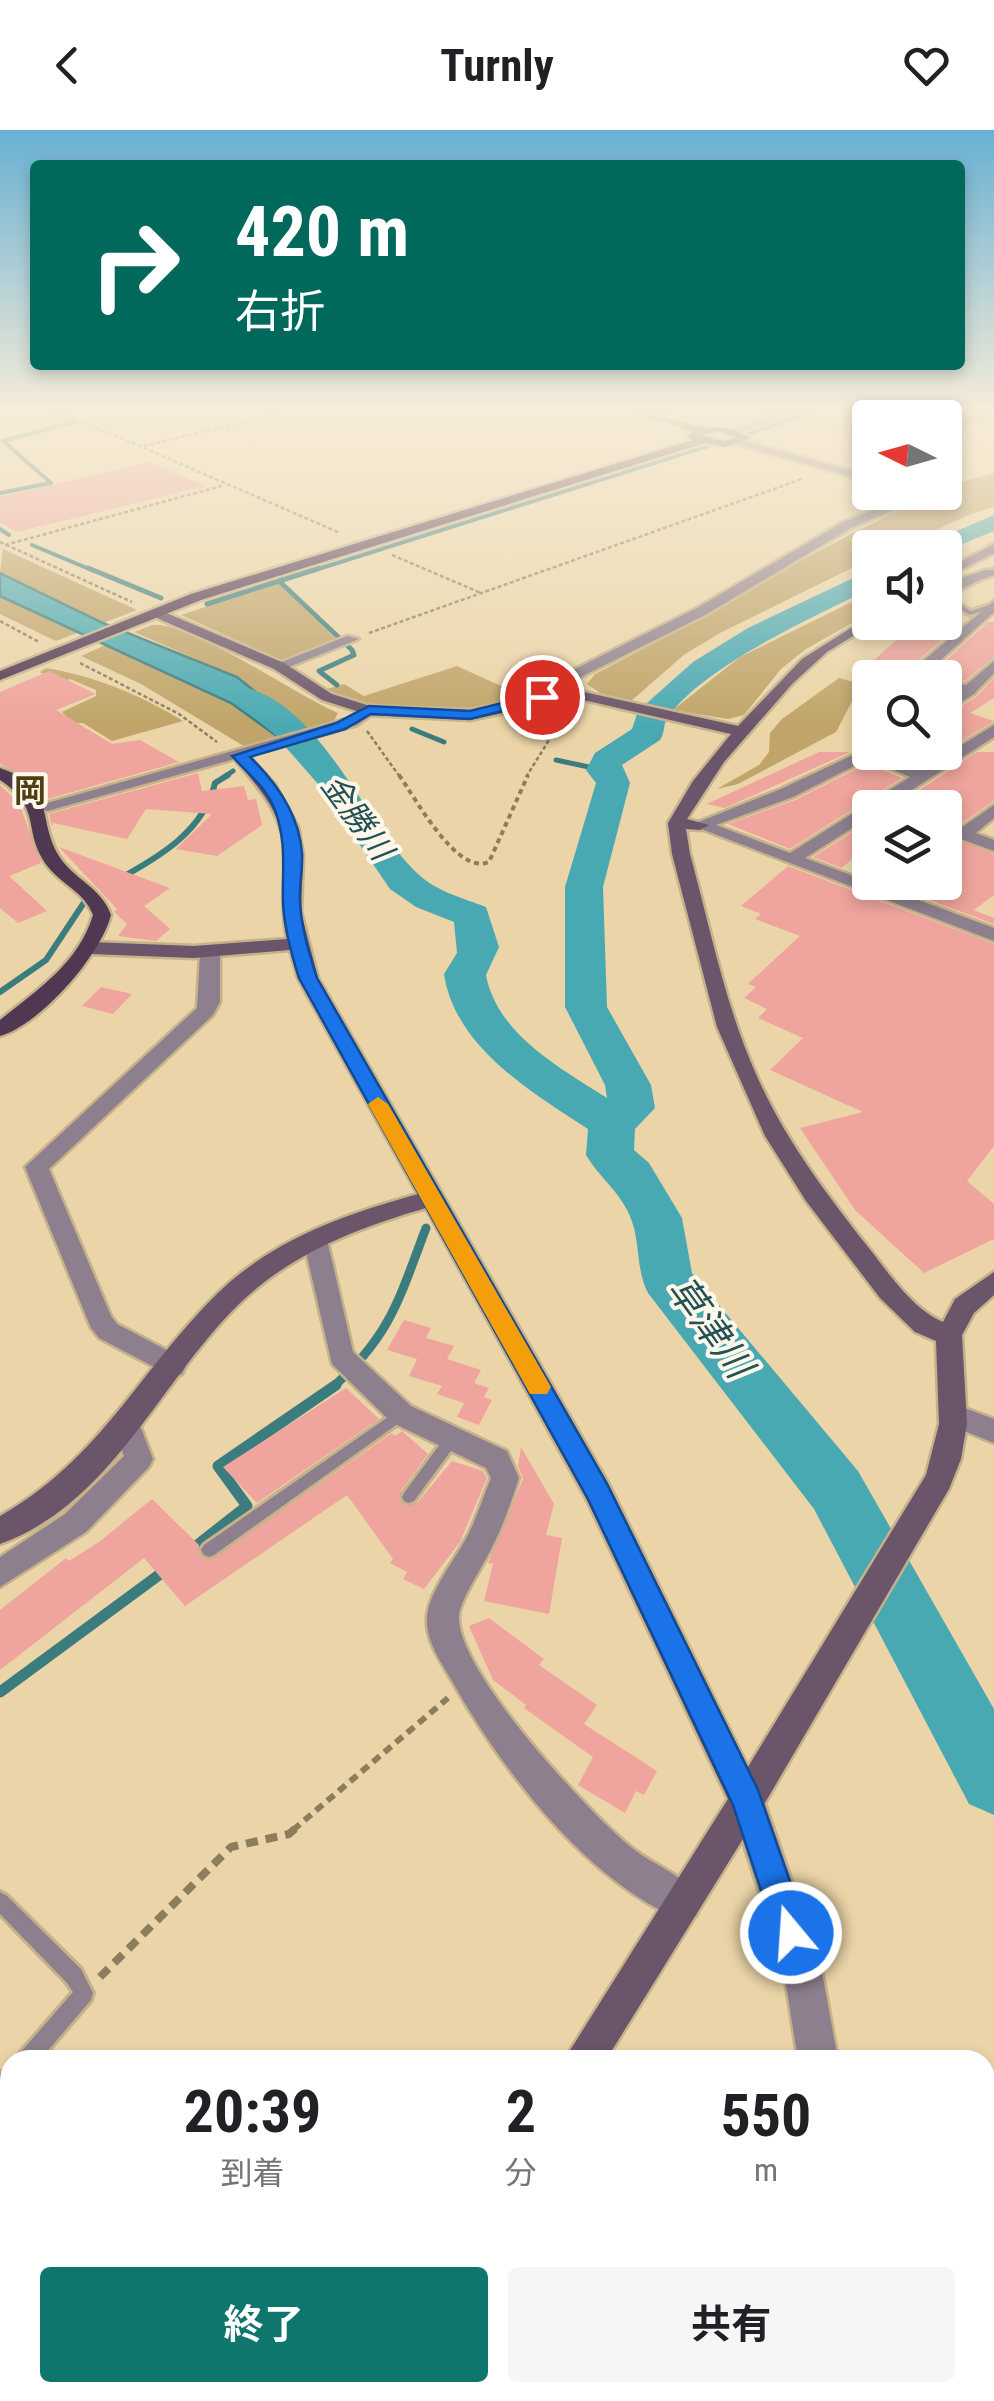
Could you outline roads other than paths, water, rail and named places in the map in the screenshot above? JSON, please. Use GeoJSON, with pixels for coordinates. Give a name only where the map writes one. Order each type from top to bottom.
{"type":"FeatureCollection","features":[{"type":"Feature","properties":{"kind":"main road"},"geometry":{"type":"LineString","coordinates":[[0,676],[140,619],[454,515]]}},
{"type":"Feature","properties":{"kind":"main road"},"geometry":{"type":"LineString","coordinates":[[0,773],[24,787],[40,807],[48,852],[100,907],[100,931],[73,970],[0,1030]]}},
{"type":"Feature","properties":{"kind":"street"},"geometry":{"type":"LineString","coordinates":[[569,694],[576,674],[702,611],[848,525],[873,515]]}},
{"type":"Feature","properties":{"kind":"street"},"geometry":{"type":"LineString","coordinates":[[962,565],[994,548]]}},
{"type":"Feature","properties":{"kind":"street"},"geometry":{"type":"LineString","coordinates":[[962,586],[992,572]]}},
{"type":"Feature","properties":{"kind":"street"},"geometry":{"type":"LineString","coordinates":[[932,660],[976,618],[993,611]]}},
{"type":"Feature","properties":{"kind":"street"},"geometry":{"type":"LineString","coordinates":[[157,613],[279,666],[328,697],[369,710],[470,715],[569,694],[744,732]]}},
{"type":"Feature","properties":{"kind":"street"},"geometry":{"type":"LineString","coordinates":[[852,634],[808,662],[695,789],[680,854],[727,1027],[776,1136],[814,1195],[889,1291],[924,1325],[949,1336]]}},
{"type":"Feature","properties":{"kind":"street"},"geometry":{"type":"LineString","coordinates":[[279,666],[352,639]]}},
{"type":"Feature","properties":{"kind":"street"},"geometry":{"type":"LineString","coordinates":[[962,696],[994,665]]}},
{"type":"Feature","properties":{"kind":"street"},"geometry":{"type":"LineString","coordinates":[[962,689],[969,691]]}},
{"type":"Feature","properties":{"kind":"street"},"geometry":{"type":"LineString","coordinates":[[40,807],[241,755],[346,724],[369,710]]}},
{"type":"Feature","properties":{"kind":"street"},"geometry":{"type":"LineString","coordinates":[[795,857],[994,730]]}},
{"type":"Feature","properties":{"kind":"street"},"geometry":{"type":"LineString","coordinates":[[241,755],[264,780],[282,809],[294,851],[291,902],[308,978],[598,1492],[747,1801],[802,1966],[816,2050]]}},
{"type":"Feature","properties":{"kind":"street"},"geometry":{"type":"LineString","coordinates":[[689,824],[787,793],[852,761]]}},
{"type":"Feature","properties":{"kind":"street"},"geometry":{"type":"LineString","coordinates":[[908,770],[920,775]]}},
{"type":"Feature","properties":{"kind":"street"},"geometry":{"type":"LineString","coordinates":[[994,810],[964,834],[994,846]]}},
{"type":"Feature","properties":{"kind":"street"},"geometry":{"type":"LineString","coordinates":[[689,824],[795,857],[994,934]]}},
{"type":"Feature","properties":{"kind":"street"},"geometry":{"type":"LineString","coordinates":[[90,948],[210,954],[297,942]]}},
{"type":"Feature","properties":{"kind":"street"},"geometry":{"type":"LineString","coordinates":[[173,1366],[108,1332],[100,1321],[37,1167],[206,1011],[210,1002],[210,954]]}},
{"type":"Feature","properties":{"kind":"street"},"geometry":{"type":"LineString","coordinates":[[0,1531],[68,1488],[234,1294],[258,1273],[314,1240],[370,1216],[432,1198]]}},
{"type":"Feature","properties":{"kind":"street"},"geometry":{"type":"LineString","coordinates":[[314,1240],[341,1357],[401,1414],[497,1460],[505,1478],[482,1536],[444,1611],[445,1638],[468,1680],[489,1716],[536,1778],[619,1861],[683,1903]]}},
{"type":"Feature","properties":{"kind":"street"},"geometry":{"type":"LineString","coordinates":[[590,2050],[747,1801],[938,1480],[953,1447],[957,1416],[948,1366],[949,1336],[964,1306],[994,1281]]}},
{"type":"Feature","properties":{"kind":"street"},"geometry":{"type":"LineString","coordinates":[[957,1416],[994,1431]]}},
{"type":"Feature","properties":{"kind":"street"},"geometry":{"type":"LineString","coordinates":[[0,1573],[72,1531],[118,1484],[138,1459],[126,1424]]}},
{"type":"Feature","properties":{"kind":"lane"},"geometry":{"type":"LineString","coordinates":[[962,606],[970,612],[993,611]]}},
{"type":"Feature","properties":{"kind":"lane"},"geometry":{"type":"LineString","coordinates":[[209,1550],[401,1414]]}},
{"type":"Feature","properties":{"kind":"lane"},"geometry":{"type":"LineString","coordinates":[[409,1497],[452,1440]]}},
{"type":"Feature","properties":{"kind":"lane"},"geometry":{"type":"LineString","coordinates":[[0,1901],[74,1976],[84,1994],[36,2050]]}},
{"type":"Feature","properties":{"kind":"water"},"geometry":{"type":"Polygon","coordinates":[[[0,573],[103,623],[237,677],[304,731],[281,739],[231,703],[0,596],[0,573]]]}},
{"type":"Feature","properties":{"kind":"waterway"},"geometry":{"type":"LineString","coordinates":[[312,571],[489,515]]}},
{"type":"Feature","properties":{"kind":"waterway","name":"草津川"},"geometry":{"type":"LineString","coordinates":[[962,535],[994,522]]}},
{"type":"Feature","properties":{"kind":"waterway"},"geometry":{"type":"LineString","coordinates":[[0,529],[9,535]]}},
{"type":"Feature","properties":{"kind":"waterway"},"geometry":{"type":"LineString","coordinates":[[32,545],[94,571]]}},
{"type":"Feature","properties":{"kind":"waterway"},"geometry":{"type":"LineString","coordinates":[[88,568],[161,598]]}},
{"type":"Feature","properties":{"kind":"waterway"},"geometry":{"type":"LineString","coordinates":[[279,581],[320,568]]}},
{"type":"Feature","properties":{"kind":"waterway"},"geometry":{"type":"LineString","coordinates":[[207,604],[279,581]]}},
{"type":"Feature","properties":{"kind":"waterway"},"geometry":{"type":"LineString","coordinates":[[279,581],[352,650],[354,655],[319,671],[337,685]]}},
{"type":"Feature","properties":{"kind":"waterway","name":"草津川"},"geometry":{"type":"LineString","coordinates":[[612,1123],[632,1108],[628,1085],[586,1007],[584,887],[613,783],[603,770],[607,760],[648,733],[649,718],[704,668],[758,634],[852,587]]}},
{"type":"Feature","properties":{"kind":"waterway","name":"金勝川"},"geometry":{"type":"LineString","coordinates":[[246,697],[285,727],[331,778],[403,881],[430,899],[472,915],[479,947],[476,960],[465,974],[469,996],[499,1039],[546,1079],[612,1123]]}},
{"type":"Feature","properties":{"kind":"waterway"},"geometry":{"type":"LineString","coordinates":[[412,729],[444,742]]}},
{"type":"Feature","properties":{"kind":"waterway"},"geometry":{"type":"LineString","coordinates":[[556,760],[603,770]]}},
{"type":"Feature","properties":{"kind":"waterway"},"geometry":{"type":"LineString","coordinates":[[224,777],[233,771]]}},
{"type":"Feature","properties":{"kind":"waterway"},"geometry":{"type":"LineString","coordinates":[[119,879],[178,841],[201,815],[215,783],[228,775]]}},
{"type":"Feature","properties":{"kind":"waterway"},"geometry":{"type":"LineString","coordinates":[[0,992],[46,960],[85,901]]}},
{"type":"Feature","properties":{"kind":"waterway","name":"草津川"},"geometry":{"type":"LineString","coordinates":[[612,1123],[610,1155],[632,1175],[657,1218],[667,1279],[836,1490],[994,1779]]}},
{"type":"Feature","properties":{"kind":"waterway"},"geometry":{"type":"LineString","coordinates":[[333,1387],[381,1333],[426,1228]]}},
{"type":"Feature","properties":{"kind":"waterway"},"geometry":{"type":"LineString","coordinates":[[191,1550],[247,1506],[218,1466],[336,1385]]}},
{"type":"Feature","properties":{"kind":"waterway"},"geometry":{"type":"LineString","coordinates":[[0,1692],[167,1569]]}},
{"type":"Feature","properties":{"kind":"district","name":"岡"},"geometry":{"type":"Point","coordinates":[30,791]}}]}
